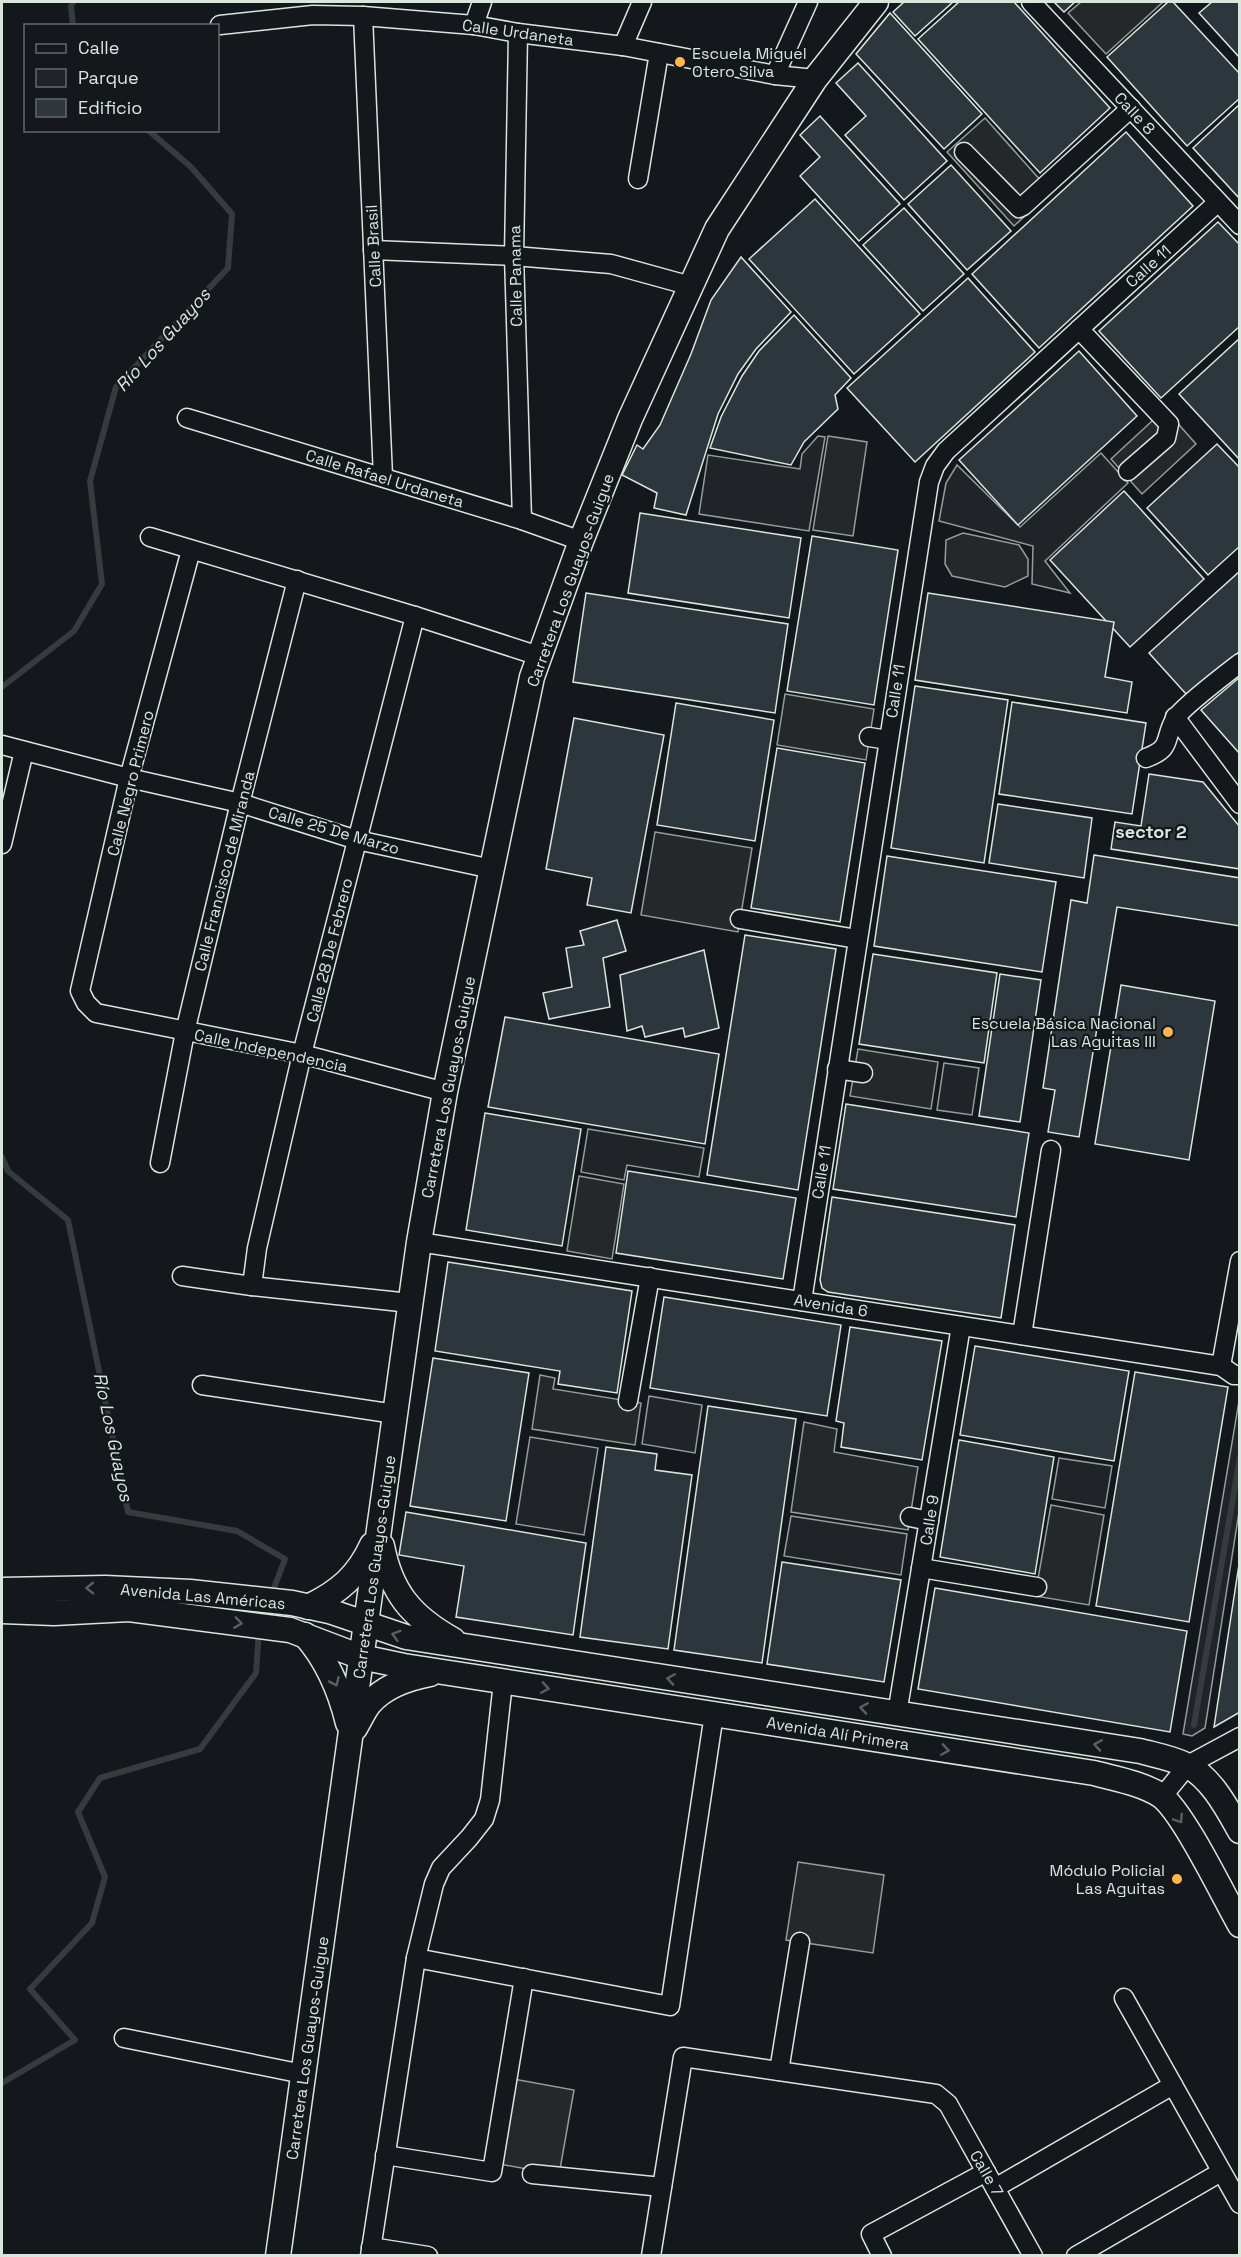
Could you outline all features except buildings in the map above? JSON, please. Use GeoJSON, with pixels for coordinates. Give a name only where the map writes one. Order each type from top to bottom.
{"type":"FeatureCollection","features":[{"type":"Feature","properties":{"kind":"main road","name":"Carretera Los Guayos-Guigue"},"geometry":{"type":"LineString","coordinates":[[278,2256],[419,1242],[445,1092],[532,677],[581,541],[630,419],[718,228],[814,79],[876,2]]}},
{"type":"Feature","properties":{"kind":"main road"},"geometry":{"type":"LineString","coordinates":[[300,1605],[348,1582],[361,1566],[379,1528]]}},
{"type":"Feature","properties":{"kind":"main road"},"geometry":{"type":"LineString","coordinates":[[379,1528],[390,1577],[401,1599],[417,1617],[437,1631],[469,1647]]}},
{"type":"Feature","properties":{"kind":"main road","name":"Avenida Las Américas"},"geometry":{"type":"LineString","coordinates":[[2,1590],[105,1588],[190,1592],[300,1605],[366,1623]]}},
{"type":"Feature","properties":{"kind":"main road","name":"Avenida Las Américas"},"geometry":{"type":"LineString","coordinates":[[2,1611],[54,1612],[129,1609],[187,1616],[297,1632],[361,1657]]}},
{"type":"Feature","properties":{"kind":"main road","name":"Avenida Alí Primera"},"geometry":{"type":"LineString","coordinates":[[366,1623],[406,1638],[1140,1751],[1188,1765],[1213,1790],[1239,1831]]}},
{"type":"Feature","properties":{"kind":"main road"},"geometry":{"type":"LineString","coordinates":[[297,1632],[315,1646],[337,1684],[350,1735]]}},
{"type":"Feature","properties":{"kind":"main road","name":"Avenida Alí Primera"},"geometry":{"type":"LineString","coordinates":[[361,1657],[503,1682],[1094,1773],[1147,1788],[1162,1797]]}},
{"type":"Feature","properties":{"kind":"main road"},"geometry":{"type":"LineString","coordinates":[[350,1735],[370,1703],[389,1688],[411,1678],[447,1673]]}},
{"type":"Feature","properties":{"kind":"main road"},"geometry":{"type":"LineString","coordinates":[[1162,1797],[1190,1837],[1239,1925]]}},
{"type":"Feature","properties":{"kind":"street"},"geometry":{"type":"LineString","coordinates":[[474,26],[482,2]]}},
{"type":"Feature","properties":{"kind":"street"},"geometry":{"type":"LineString","coordinates":[[623,46],[642,2]]}},
{"type":"Feature","properties":{"kind":"street"},"geometry":{"type":"LineString","coordinates":[[775,75],[808,2]]}},
{"type":"Feature","properties":{"kind":"street","name":"Calle 8"},"geometry":{"type":"LineString","coordinates":[[1031,2],[1239,225]]}},
{"type":"Feature","properties":{"kind":"street","name":"Calle Urdaneta"},"geometry":{"type":"LineString","coordinates":[[220,25],[313,8],[363,16],[474,26],[623,46],[775,75],[814,79]]}},
{"type":"Feature","properties":{"kind":"street","name":"Calle Brasil"},"geometry":{"type":"LineString","coordinates":[[363,16],[383,477]]}},
{"type":"Feature","properties":{"kind":"street","name":"Calle Panama"},"geometry":{"type":"LineString","coordinates":[[518,33],[514,256],[522,520]]}},
{"type":"Feature","properties":{"kind":"street"},"geometry":{"type":"LineString","coordinates":[[638,179],[659,52]]}},
{"type":"Feature","properties":{"kind":"street"},"geometry":{"type":"LineString","coordinates":[[964,152],[1018,208],[1032,199],[1131,108]]}},
{"type":"Feature","properties":{"kind":"street","name":"Calle 11"},"geometry":{"type":"LineString","coordinates":[[801,1301],[919,538],[929,482],[935,466],[946,451],[1218,202]]}},
{"type":"Feature","properties":{"kind":"street"},"geometry":{"type":"LineString","coordinates":[[373,250],[514,256],[611,264],[691,286]]}},
{"type":"Feature","properties":{"kind":"street"},"geometry":{"type":"LineString","coordinates":[[1079,329],[1169,424],[1166,438],[1128,471]]}},
{"type":"Feature","properties":{"kind":"street","name":"Calle Rafael Urdaneta"},"geometry":{"type":"LineString","coordinates":[[187,418],[522,520],[581,541]]}},
{"type":"Feature","properties":{"kind":"street"},"geometry":{"type":"LineString","coordinates":[[150,537],[415,616],[538,656]]}},
{"type":"Feature","properties":{"kind":"street","name":"Calle Negro Primero"},"geometry":{"type":"LineString","coordinates":[[96,1013],[86,1004],[81,991],[129,778],[191,550]]}},
{"type":"Feature","properties":{"kind":"street","name":"Calle Francisco de Miranda"},"geometry":{"type":"LineString","coordinates":[[160,1163],[185,1032],[297,580]]}},
{"type":"Feature","properties":{"kind":"street","name":"Calle 28 De Febrero"},"geometry":{"type":"LineString","coordinates":[[252,1286],[256,1248],[302,1054],[415,616]]}},
{"type":"Feature","properties":{"kind":"street"},"geometry":{"type":"LineString","coordinates":[[1146,758],[1160,753],[1175,717],[1239,663]]}},
{"type":"Feature","properties":{"kind":"street"},"geometry":{"type":"LineString","coordinates":[[1175,717],[1237,794]]}},
{"type":"Feature","properties":{"kind":"street"},"geometry":{"type":"LineString","coordinates":[[869,737],[888,740]]}},
{"type":"Feature","properties":{"kind":"street","name":"Calle 25 De Marzo"},"geometry":{"type":"LineString","coordinates":[[2,745],[129,778],[240,803],[357,840],[492,868]]}},
{"type":"Feature","properties":{"kind":"street"},"geometry":{"type":"LineString","coordinates":[[2,844],[24,751]]}},
{"type":"Feature","properties":{"kind":"street"},"geometry":{"type":"LineString","coordinates":[[740,919],[857,939]]}},
{"type":"Feature","properties":{"kind":"street","name":"Calle Independencia"},"geometry":{"type":"LineString","coordinates":[[96,1013],[302,1054],[445,1092]]}},
{"type":"Feature","properties":{"kind":"street"},"geometry":{"type":"LineString","coordinates":[[837,1068],[863,1073]]}},
{"type":"Feature","properties":{"kind":"street"},"geometry":{"type":"LineString","coordinates":[[1022,1335],[1051,1150]]}},
{"type":"Feature","properties":{"kind":"street","name":"Avenida 6"},"geometry":{"type":"LineString","coordinates":[[419,1242],[589,1262],[650,1277],[1221,1366],[1234,1375],[1239,1375]]}},
{"type":"Feature","properties":{"kind":"street"},"geometry":{"type":"LineString","coordinates":[[1221,1366],[1239,1261]]}},
{"type":"Feature","properties":{"kind":"street"},"geometry":{"type":"LineString","coordinates":[[182,1276],[410,1303]]}},
{"type":"Feature","properties":{"kind":"street"},"geometry":{"type":"LineString","coordinates":[[628,1401],[650,1277]]}},
{"type":"Feature","properties":{"kind":"street","name":"Calle 9"},"geometry":{"type":"LineString","coordinates":[[897,1714],[961,1326]]}},
{"type":"Feature","properties":{"kind":"street"},"geometry":{"type":"LineString","coordinates":[[202,1385],[395,1414]]}},
{"type":"Feature","properties":{"kind":"street"},"geometry":{"type":"LineString","coordinates":[[910,1517],[929,1521]]}},
{"type":"Feature","properties":{"kind":"street"},"geometry":{"type":"LineString","coordinates":[[921,1568],[1037,1587]]}},
{"type":"Feature","properties":{"kind":"street"},"geometry":{"type":"LineString","coordinates":[[428,2256],[370,2251],[416,1958],[434,1884],[441,1868],[484,1819],[490,1800],[503,1682]]}},
{"type":"Feature","properties":{"kind":"street"},"geometry":{"type":"LineString","coordinates":[[416,1958],[670,2006],[714,1714]]}},
{"type":"Feature","properties":{"kind":"street"},"geometry":{"type":"LineString","coordinates":[[1162,1797],[1188,1765],[1239,1737]]}},
{"type":"Feature","properties":{"kind":"street"},"geometry":{"type":"LineString","coordinates":[[651,2256],[683,2057],[779,2070],[800,1942]]}},
{"type":"Feature","properties":{"kind":"street"},"geometry":{"type":"LineString","coordinates":[[385,2156],[492,2172],[524,1978]]}},
{"type":"Feature","properties":{"kind":"street"},"geometry":{"type":"LineString","coordinates":[[1124,1998],[1221,2172],[1237,2194]]}},
{"type":"Feature","properties":{"kind":"street"},"geometry":{"type":"LineString","coordinates":[[124,2038],[303,2074]]}},
{"type":"Feature","properties":{"kind":"street","name":"Calle 7"},"geometry":{"type":"LineString","coordinates":[[779,2070],[936,2094],[948,2104],[1033,2256]]}},
{"type":"Feature","properties":{"kind":"street"},"geometry":{"type":"LineString","coordinates":[[995,2188],[1173,2085]]}},
{"type":"Feature","properties":{"kind":"street"},"geometry":{"type":"LineString","coordinates":[[882,2256],[871,2234],[986,2172]]}},
{"type":"Feature","properties":{"kind":"street"},"geometry":{"type":"LineString","coordinates":[[1077,2256],[1221,2172]]}},
{"type":"Feature","properties":{"kind":"street"},"geometry":{"type":"LineString","coordinates":[[532,2174],[662,2187]]}},
{"type":"Feature","properties":{"kind":"green space"},"geometry":{"type":"Polygon","coordinates":[[[818,436],[825,437],[809,531],[699,514],[708,455],[800,469],[802,454],[818,436]]]}},
{"type":"Feature","properties":{"kind":"green space"},"geometry":{"type":"Polygon","coordinates":[[[1101,453],[1128,483],[1045,561],[1070,593],[1032,584],[1033,546],[939,521],[946,483],[957,465],[1020,527],[1101,453]]]}},
{"type":"Feature","properties":{"kind":"green space"},"geometry":{"type":"Polygon","coordinates":[[[944,1063],[979,1068],[972,1115],[937,1110],[944,1063]]]}},
{"type":"Feature","properties":{"kind":"green space"},"geometry":{"type":"Polygon","coordinates":[[[588,1129],[704,1148],[699,1177],[627,1165],[624,1180],[581,1172],[588,1129]]]}},
{"type":"Feature","properties":{"kind":"green space"},"geometry":{"type":"Polygon","coordinates":[[[649,1396],[702,1405],[695,1453],[642,1444],[649,1396]]]}},
{"type":"Feature","properties":{"kind":"green space"},"geometry":{"type":"Polygon","coordinates":[[[1239,1401],[1239,1512],[1205,1728],[1192,1736],[1183,1734],[1239,1401]]]}},
{"type":"Feature","properties":{"kind":"green space"},"geometry":{"type":"Polygon","coordinates":[[[530,1437],[598,1448],[584,1535],[516,1524],[530,1437]]]}},
{"type":"Feature","properties":{"kind":"green space"},"geometry":{"type":"Polygon","coordinates":[[[1059,1458],[1112,1466],[1105,1508],[1052,1499],[1059,1458]]]}},
{"type":"Feature","properties":{"kind":"green space"},"geometry":{"type":"Polygon","coordinates":[[[791,1516],[907,1534],[901,1575],[784,1556],[791,1516]]]}},
{"type":"Feature","properties":{"kind":"shaded area"},"geometry":{"type":"Polygon","coordinates":[[[1081,2],[1163,2],[1106,54],[1068,13],[1081,2]]]}},
{"type":"Feature","properties":{"kind":"shaded area"},"geometry":{"type":"Polygon","coordinates":[[[985,118],[1051,192],[1014,226],[947,152],[985,118]]]}},
{"type":"Feature","properties":{"kind":"shaded area"},"geometry":{"type":"Polygon","coordinates":[[[1165,409],[1196,444],[1142,494],[1111,459],[1165,409]]]}},
{"type":"Feature","properties":{"kind":"shaded area"},"geometry":{"type":"Polygon","coordinates":[[[828,436],[867,442],[853,536],[813,530],[828,436]]]}},
{"type":"Feature","properties":{"kind":"shaded area"},"geometry":{"type":"Polygon","coordinates":[[[963,533],[1019,545],[1028,559],[1028,576],[1005,587],[952,576],[945,564],[946,540],[963,533]]]}},
{"type":"Feature","properties":{"kind":"shaded area"},"geometry":{"type":"Polygon","coordinates":[[[785,694],[874,709],[866,760],[777,745],[785,694]]]}},
{"type":"Feature","properties":{"kind":"shaded area"},"geometry":{"type":"Polygon","coordinates":[[[655,832],[752,848],[738,932],[641,915],[655,832]]]}},
{"type":"Feature","properties":{"kind":"shaded area"},"geometry":{"type":"Polygon","coordinates":[[[858,1049],[938,1062],[931,1109],[850,1096],[858,1049]]]}},
{"type":"Feature","properties":{"kind":"shaded area"},"geometry":{"type":"Polygon","coordinates":[[[579,1176],[624,1184],[612,1259],[567,1251],[579,1176]]]}},
{"type":"Feature","properties":{"kind":"shaded area"},"geometry":{"type":"Polygon","coordinates":[[[540,1375],[555,1378],[553,1389],[641,1403],[635,1445],[532,1429],[540,1375]]]}},
{"type":"Feature","properties":{"kind":"shaded area"},"geometry":{"type":"Polygon","coordinates":[[[804,1422],[837,1429],[834,1452],[918,1467],[908,1530],[791,1512],[804,1422]]]}},
{"type":"Feature","properties":{"kind":"shaded area"},"geometry":{"type":"Polygon","coordinates":[[[1051,1505],[1104,1515],[1089,1605],[1035,1596],[1051,1505]]]}},
{"type":"Feature","properties":{"kind":"shaded area"},"geometry":{"type":"Polygon","coordinates":[[[798,1862],[884,1875],[873,1953],[786,1940],[798,1862]]]}},
{"type":"Feature","properties":{"kind":"shaded area"},"geometry":{"type":"Polygon","coordinates":[[[508,2078],[574,2090],[559,2175],[494,2163],[508,2078]]]}},
{"type":"Feature","properties":{"kind":"waterway","name":"Río Los Guayos"},"geometry":{"type":"LineString","coordinates":[[73,2],[71,6],[73,24]]}},
{"type":"Feature","properties":{"kind":"waterway","name":"Río Los Guayos"},"geometry":{"type":"LineString","coordinates":[[2,687],[74,631],[102,584],[90,481],[116,387],[228,268],[232,214],[191,167],[150,132]]}},
{"type":"Feature","properties":{"kind":"waterway","name":"Río Los Guayos"},"geometry":{"type":"LineString","coordinates":[[2,1157],[8,1171],[68,1220],[128,1512],[237,1531],[285,1559],[271,1596]]}},
{"type":"Feature","properties":{"kind":"waterway"},"geometry":{"type":"LineString","coordinates":[[1194,1725],[1240,1457]]}},
{"type":"Feature","properties":{"kind":"waterway","name":"Río Los Guayos"},"geometry":{"type":"LineString","coordinates":[[2,2083],[75,2040],[30,1989],[92,1923],[105,1877],[78,1812],[100,1778],[200,1749],[256,1673],[259,1630]]}},
{"type":"Feature","properties":{"kind":"place","name":"Escuela Miguel Otero Silva"},"geometry":{"type":"Point","coordinates":[680,62]}},
{"type":"Feature","properties":{"kind":"place","name":"Escuela Básica Nacional Las Aguitas III"},"geometry":{"type":"Point","coordinates":[1168,1032]}},
{"type":"Feature","properties":{"kind":"place","name":"Módulo Policial Las Aguitas"},"geometry":{"type":"Point","coordinates":[1177,1879]}},
{"type":"Feature","properties":{"kind":"district","name":"sector 2"},"geometry":{"type":"Point","coordinates":[1151,832]}}]}
